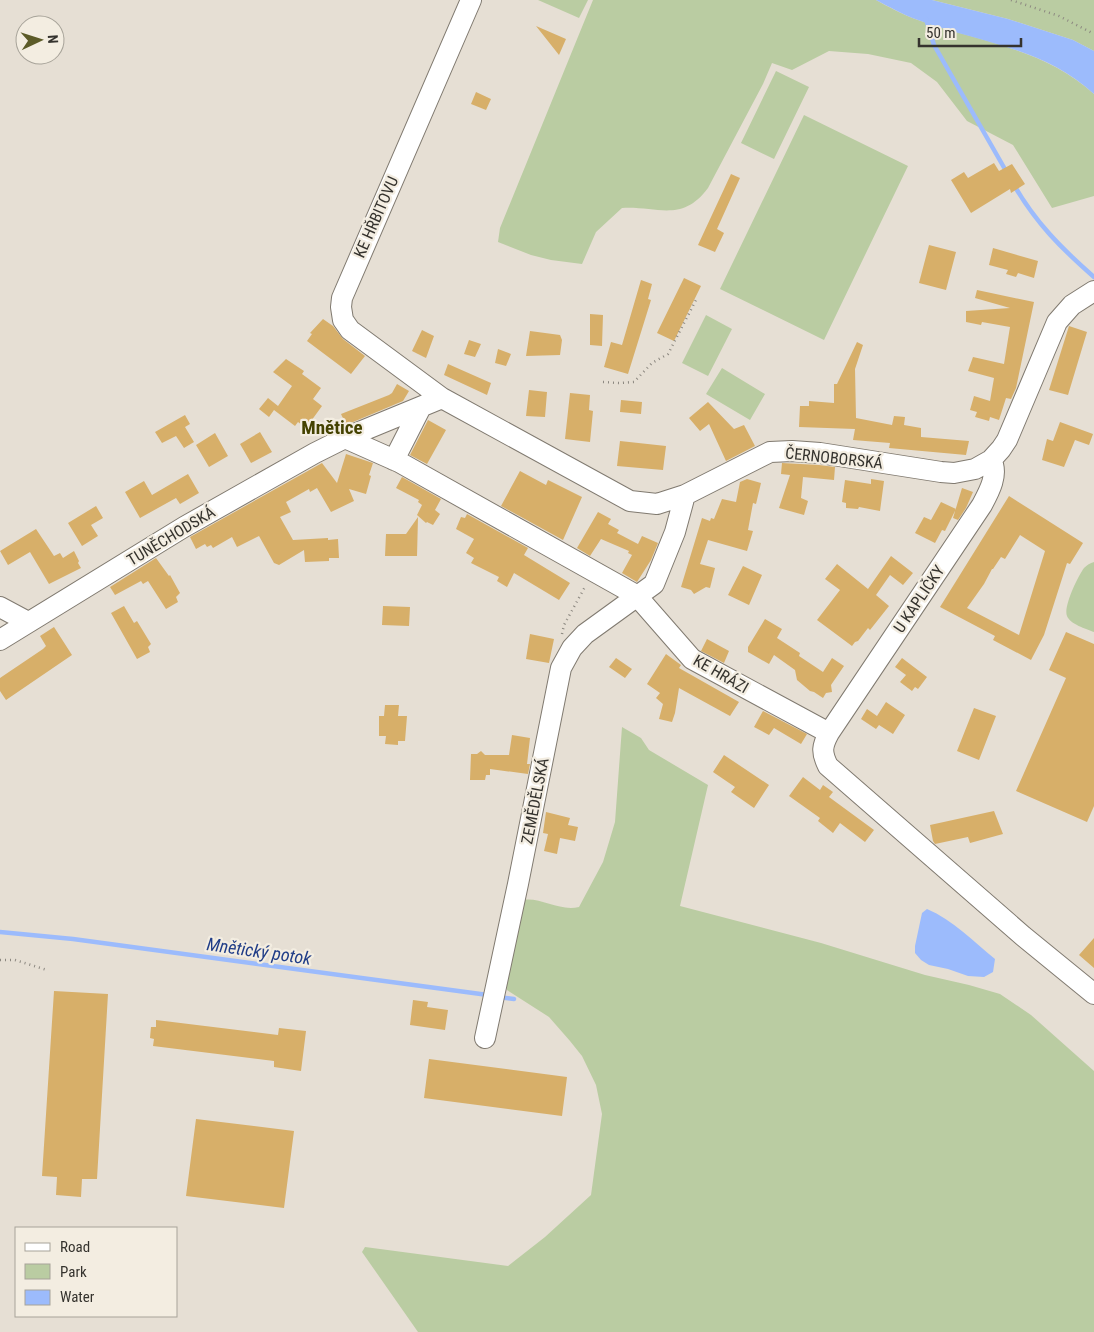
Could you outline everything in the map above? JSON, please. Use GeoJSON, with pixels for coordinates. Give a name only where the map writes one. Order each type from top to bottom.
{"type":"FeatureCollection","features":[{"type":"Feature","properties":{"kind":"street","name":"KE HŘBITOVU"},"geometry":{"type":"LineString","coordinates":[[442,398],[350,330],[344,320],[341,307],[342,298],[359,255],[471,0]]}},
{"type":"Feature","properties":{"kind":"street","name":"ČERNOBORSKÁ"},"geometry":{"type":"LineString","coordinates":[[442,398],[630,501],[657,504],[685,495],[770,452],[820,453],[947,472],[964,472],[975,469],[991,460],[1002,449],[1012,430],[1057,322],[1072,305],[1089,294]]}},
{"type":"Feature","properties":{"kind":"street"},"geometry":{"type":"LineString","coordinates":[[345,438],[442,398]]}},
{"type":"Feature","properties":{"kind":"street"},"geometry":{"type":"LineString","coordinates":[[394,460],[422,407]]}},
{"type":"Feature","properties":{"kind":"street","name":"KE HRÁZI"},"geometry":{"type":"LineString","coordinates":[[345,438],[394,460],[636,595],[692,659],[829,733]]}},
{"type":"Feature","properties":{"kind":"street","name":"TUNĚCHODSKÁ"},"geometry":{"type":"LineString","coordinates":[[0,640],[184,527],[315,452],[345,438]]}},
{"type":"Feature","properties":{"kind":"street","name":"U KAPLIČKY"},"geometry":{"type":"LineString","coordinates":[[829,733],[982,505],[993,478],[995,466],[991,460]]}},
{"type":"Feature","properties":{"kind":"street","name":"ZEMĚDĚLSKÁ"},"geometry":{"type":"LineString","coordinates":[[485,1038],[561,668],[572,648],[585,634],[636,595],[654,584],[675,532],[685,495]]}},
{"type":"Feature","properties":{"kind":"street"},"geometry":{"type":"LineString","coordinates":[[0,607],[28,622]]}},
{"type":"Feature","properties":{"kind":"street"},"geometry":{"type":"LineString","coordinates":[[829,733],[822,746],[828,766],[1022,936],[1094,994]]}},
{"type":"Feature","properties":{"kind":"path"},"geometry":{"type":"LineString","coordinates":[[1011,0],[1059,16],[1094,34]]}},
{"type":"Feature","properties":{"kind":"path"},"geometry":{"type":"LineString","coordinates":[[603,382],[634,382],[652,363],[668,354],[696,300]]}},
{"type":"Feature","properties":{"kind":"path"},"geometry":{"type":"LineString","coordinates":[[560,642],[564,625],[587,584],[587,576],[590,570]]}},
{"type":"Feature","properties":{"kind":"path"},"geometry":{"type":"LineString","coordinates":[[0,960],[15,960],[47,970]]}},
{"type":"Feature","properties":{"kind":"green space"},"geometry":{"type":"Polygon","coordinates":[[[538,0],[588,0],[579,18],[538,0]]]}},
{"type":"Feature","properties":{"kind":"green space"},"geometry":{"type":"Polygon","coordinates":[[[593,0],[876,0],[918,20],[1033,56],[1075,79],[1094,94],[1094,196],[1052,208],[1013,145],[967,121],[937,82],[911,63],[868,54],[829,51],[792,70],[772,63],[763,84],[708,188],[689,206],[669,210],[622,208],[596,232],[582,264],[531,255],[498,242],[500,228],[593,0]]]}},
{"type":"Feature","properties":{"kind":"green space"},"geometry":{"type":"Polygon","coordinates":[[[932,0],[1094,0],[1094,51],[1073,40],[1008,19],[932,0]]]}},
{"type":"Feature","properties":{"kind":"green space"},"geometry":{"type":"Polygon","coordinates":[[[776,71],[809,87],[774,159],[741,143],[776,71]]]}},
{"type":"Feature","properties":{"kind":"green space"},"geometry":{"type":"Polygon","coordinates":[[[804,115],[908,166],[824,340],[720,289],[804,115]]]}},
{"type":"Feature","properties":{"kind":"green space"},"geometry":{"type":"Polygon","coordinates":[[[706,315],[732,329],[708,376],[682,363],[706,315]]]}},
{"type":"Feature","properties":{"kind":"green space"},"geometry":{"type":"Polygon","coordinates":[[[722,368],[765,394],[750,420],[706,394],[722,368]]]}},
{"type":"Feature","properties":{"kind":"green space"},"geometry":{"type":"Polygon","coordinates":[[[1094,562],[1094,632],[1071,621],[1066,612],[1078,578],[1084,568],[1094,562]]]}},
{"type":"Feature","properties":{"kind":"green space"},"geometry":{"type":"Polygon","coordinates":[[[622,727],[641,738],[649,750],[708,785],[680,906],[821,943],[925,975],[1000,994],[1031,1015],[1094,1071],[1094,1332],[418,1332],[362,1252],[365,1247],[508,1266],[545,1237],[591,1195],[602,1114],[596,1085],[582,1056],[570,1041],[549,1017],[507,990],[507,979],[523,900],[537,901],[565,908],[579,907],[603,862],[615,822],[622,727]]]}},
{"type":"Feature","properties":{"kind":"water"},"geometry":{"type":"Polygon","coordinates":[[[876,0],[932,0],[1008,19],[1073,40],[1094,51],[1094,94],[1074,78],[1032,56],[918,20],[876,0]]]}},
{"type":"Feature","properties":{"kind":"water"},"geometry":{"type":"Polygon","coordinates":[[[927,909],[954,925],[995,959],[993,972],[984,977],[968,976],[929,965],[921,960],[915,953],[915,946],[922,913],[927,909]]]}},
{"type":"Feature","properties":{"kind":"building"},"geometry":{"type":"Polygon","coordinates":[[[536,26],[566,39],[559,55],[536,26]]]}},
{"type":"Feature","properties":{"kind":"building"},"geometry":{"type":"Polygon","coordinates":[[[476,92],[491,99],[486,110],[471,104],[476,92]]]}},
{"type":"Feature","properties":{"kind":"building"},"geometry":{"type":"Polygon","coordinates":[[[994,163],[999,171],[1012,164],[1025,184],[1011,193],[1010,189],[971,213],[951,180],[964,172],[968,178],[994,163]]]}},
{"type":"Feature","properties":{"kind":"building"},"geometry":{"type":"Polygon","coordinates":[[[731,174],[740,178],[717,229],[724,233],[715,252],[698,245],[731,174]]]}},
{"type":"Feature","properties":{"kind":"building"},"geometry":{"type":"Polygon","coordinates":[[[929,245],[956,252],[946,290],[919,283],[929,245]]]}},
{"type":"Feature","properties":{"kind":"building"},"geometry":{"type":"Polygon","coordinates":[[[993,248],[1038,261],[1034,278],[1018,273],[1016,277],[1006,274],[1008,270],[989,265],[993,248]]]}},
{"type":"Feature","properties":{"kind":"building"},"geometry":{"type":"Polygon","coordinates":[[[684,278],[701,286],[674,341],[657,333],[684,278]]]}},
{"type":"Feature","properties":{"kind":"building"},"geometry":{"type":"Polygon","coordinates":[[[641,280],[652,284],[648,299],[651,300],[628,374],[604,367],[611,342],[622,345],[641,280]]]}},
{"type":"Feature","properties":{"kind":"building"},"geometry":{"type":"Polygon","coordinates":[[[977,290],[1034,302],[1016,388],[1011,399],[1006,398],[999,420],[990,417],[989,421],[975,417],[977,412],[970,410],[974,396],[990,401],[994,378],[968,371],[973,357],[1004,364],[1010,327],[982,322],[981,325],[966,322],[966,311],[1010,308],[975,298],[977,290]]]}},
{"type":"Feature","properties":{"kind":"building"},"geometry":{"type":"Polygon","coordinates":[[[590,314],[603,315],[602,346],[590,345],[590,314]]]}},
{"type":"Feature","properties":{"kind":"building"},"geometry":{"type":"Polygon","coordinates":[[[323,319],[333,326],[343,339],[365,356],[351,374],[307,341],[312,334],[310,333],[323,319]]]}},
{"type":"Feature","properties":{"kind":"building"},"geometry":{"type":"Polygon","coordinates":[[[1069,326],[1087,332],[1068,395],[1049,390],[1069,326]]]}},
{"type":"Feature","properties":{"kind":"building"},"geometry":{"type":"Polygon","coordinates":[[[422,330],[434,336],[426,358],[412,351],[422,330]]]}},
{"type":"Feature","properties":{"kind":"building"},"geometry":{"type":"Polygon","coordinates":[[[530,331],[560,335],[562,340],[560,355],[526,356],[530,331]]]}},
{"type":"Feature","properties":{"kind":"building"},"geometry":{"type":"Polygon","coordinates":[[[469,340],[481,344],[475,357],[464,354],[469,340]]]}},
{"type":"Feature","properties":{"kind":"building"},"geometry":{"type":"Polygon","coordinates":[[[857,342],[863,345],[855,369],[856,418],[892,425],[894,416],[905,417],[904,425],[921,428],[921,437],[969,441],[966,455],[889,448],[890,443],[853,440],[855,429],[799,427],[800,406],[809,406],[809,401],[834,403],[834,384],[837,384],[857,342]]]}},
{"type":"Feature","properties":{"kind":"building"},"geometry":{"type":"Polygon","coordinates":[[[498,349],[511,354],[506,366],[495,363],[498,349]]]}},
{"type":"Feature","properties":{"kind":"building"},"geometry":{"type":"Polygon","coordinates":[[[286,359],[304,371],[302,374],[321,388],[313,399],[322,406],[306,428],[298,422],[295,426],[274,410],[269,417],[259,409],[268,398],[278,406],[292,386],[273,372],[286,359]]]}},
{"type":"Feature","properties":{"kind":"building"},"geometry":{"type":"Polygon","coordinates":[[[448,364],[491,383],[487,395],[444,375],[448,364]]]}},
{"type":"Feature","properties":{"kind":"building"},"geometry":{"type":"Polygon","coordinates":[[[397,384],[409,391],[403,401],[346,425],[341,414],[389,395],[397,384]]]}},
{"type":"Feature","properties":{"kind":"building"},"geometry":{"type":"Polygon","coordinates":[[[529,390],[547,392],[545,417],[526,416],[529,390]]]}},
{"type":"Feature","properties":{"kind":"building"},"geometry":{"type":"Polygon","coordinates":[[[570,393],[590,395],[589,410],[593,411],[590,442],[565,439],[570,393]]]}},
{"type":"Feature","properties":{"kind":"building"},"geometry":{"type":"Polygon","coordinates":[[[621,400],[642,402],[641,414],[620,412],[621,400]]]}},
{"type":"Feature","properties":{"kind":"building"},"geometry":{"type":"Polygon","coordinates":[[[708,402],[734,429],[744,425],[755,446],[726,461],[709,424],[700,431],[689,418],[708,402]]]}},
{"type":"Feature","properties":{"kind":"building"},"geometry":{"type":"Polygon","coordinates":[[[185,415],[190,424],[185,427],[194,442],[184,448],[176,436],[162,443],[155,432],[185,415]]]}},
{"type":"Feature","properties":{"kind":"building"},"geometry":{"type":"Polygon","coordinates":[[[428,420],[446,430],[427,464],[410,455],[428,420]]]}},
{"type":"Feature","properties":{"kind":"building"},"geometry":{"type":"Polygon","coordinates":[[[1060,422],[1093,434],[1089,445],[1075,440],[1064,467],[1042,460],[1047,439],[1053,441],[1060,422]]]}},
{"type":"Feature","properties":{"kind":"building"},"geometry":{"type":"Polygon","coordinates":[[[260,432],[272,452],[251,463],[240,444],[260,432]]]}},
{"type":"Feature","properties":{"kind":"building"},"geometry":{"type":"Polygon","coordinates":[[[215,433],[228,456],[209,467],[196,445],[215,433]]]}},
{"type":"Feature","properties":{"kind":"building"},"geometry":{"type":"Polygon","coordinates":[[[620,441],[666,446],[663,470],[617,466],[620,441]]]}},
{"type":"Feature","properties":{"kind":"building"},"geometry":{"type":"Polygon","coordinates":[[[346,454],[373,463],[366,494],[349,489],[354,501],[331,512],[317,488],[310,492],[309,489],[286,502],[291,512],[280,517],[293,540],[338,539],[339,558],[329,558],[329,561],[305,562],[304,550],[279,565],[274,563],[259,536],[237,547],[232,537],[213,548],[211,545],[207,547],[205,544],[196,549],[190,537],[322,463],[337,483],[346,454]]]}},
{"type":"Feature","properties":{"kind":"building"},"geometry":{"type":"Polygon","coordinates":[[[782,463],[835,467],[834,480],[803,477],[801,498],[808,501],[804,515],[779,508],[790,475],[781,474],[782,463]]]}},
{"type":"Feature","properties":{"kind":"building"},"geometry":{"type":"Polygon","coordinates":[[[520,471],[546,485],[548,480],[582,497],[563,540],[501,506],[520,471]]]}},
{"type":"Feature","properties":{"kind":"building"},"geometry":{"type":"Polygon","coordinates":[[[188,474],[199,493],[180,504],[176,498],[140,518],[125,492],[144,481],[152,495],[188,474]]]}},
{"type":"Feature","properties":{"kind":"building"},"geometry":{"type":"Polygon","coordinates":[[[402,477],[441,499],[435,510],[440,514],[433,525],[426,523],[417,515],[422,505],[418,502],[419,500],[396,488],[402,477]]]}},
{"type":"Feature","properties":{"kind":"building"},"geometry":{"type":"Polygon","coordinates":[[[747,479],[761,483],[756,504],[753,503],[748,530],[753,531],[747,551],[708,540],[700,564],[715,568],[710,588],[706,587],[694,594],[691,590],[681,587],[702,518],[710,521],[711,518],[714,519],[722,499],[736,502],[740,482],[747,479]]]}},
{"type":"Feature","properties":{"kind":"building"},"geometry":{"type":"Polygon","coordinates":[[[871,479],[884,481],[880,511],[859,507],[858,509],[846,508],[846,503],[842,502],[845,480],[871,484],[871,479]]]}},
{"type":"Feature","properties":{"kind":"building"},"geometry":{"type":"Polygon","coordinates":[[[962,488],[973,492],[958,520],[953,518],[962,488]]]}},
{"type":"Feature","properties":{"kind":"building"},"geometry":{"type":"Polygon","coordinates":[[[1009,496],[1083,543],[1070,564],[1067,563],[1044,635],[1031,660],[993,640],[995,636],[940,607],[1009,496]],[[1020,535],[1005,559],[1001,557],[992,569],[967,608],[1019,635],[1045,551],[1020,535]]]}},
{"type":"Feature","properties":{"kind":"building"},"geometry":{"type":"Polygon","coordinates":[[[941,502],[956,509],[945,531],[942,530],[935,543],[915,533],[924,517],[931,520],[941,502]]]}},
{"type":"Feature","properties":{"kind":"building"},"geometry":{"type":"Polygon","coordinates":[[[96,506],[103,518],[91,525],[98,536],[82,546],[68,523],[96,506]]]}},
{"type":"Feature","properties":{"kind":"building"},"geometry":{"type":"Polygon","coordinates":[[[598,512],[611,519],[608,524],[619,530],[617,533],[638,544],[642,536],[658,543],[651,560],[637,582],[622,573],[632,555],[628,553],[629,551],[601,539],[590,556],[577,548],[598,512]]]}},
{"type":"Feature","properties":{"kind":"building"},"geometry":{"type":"Polygon","coordinates":[[[467,514],[528,548],[524,555],[570,583],[559,600],[514,573],[507,587],[497,581],[499,577],[471,563],[474,558],[466,553],[474,539],[456,529],[461,517],[465,518],[467,514]]]}},
{"type":"Feature","properties":{"kind":"building"},"geometry":{"type":"Polygon","coordinates":[[[418,517],[417,556],[385,556],[386,534],[406,534],[418,517]]]}},
{"type":"Feature","properties":{"kind":"building"},"geometry":{"type":"Polygon","coordinates":[[[36,529],[54,556],[60,553],[63,558],[74,551],[81,568],[49,584],[30,552],[8,565],[0,551],[36,529]]]}},
{"type":"Feature","properties":{"kind":"building"},"geometry":{"type":"Polygon","coordinates":[[[891,556],[913,573],[903,585],[890,575],[876,595],[889,606],[870,630],[868,628],[852,646],[817,620],[840,590],[825,579],[837,564],[868,589],[891,556]]]}},
{"type":"Feature","properties":{"kind":"building"},"geometry":{"type":"Polygon","coordinates":[[[156,558],[170,575],[180,593],[176,597],[178,602],[166,609],[148,581],[143,584],[141,581],[115,595],[110,587],[156,558]]]}},
{"type":"Feature","properties":{"kind":"building"},"geometry":{"type":"Polygon","coordinates":[[[743,566],[762,575],[749,605],[728,595],[743,566]]]}},
{"type":"Feature","properties":{"kind":"building"},"geometry":{"type":"Polygon","coordinates":[[[124,606],[134,623],[137,621],[151,644],[148,647],[150,652],[137,659],[111,613],[124,606]]]}},
{"type":"Feature","properties":{"kind":"building"},"geometry":{"type":"Polygon","coordinates":[[[383,606],[410,607],[409,626],[382,625],[383,606]]]}},
{"type":"Feature","properties":{"kind":"building"},"geometry":{"type":"Polygon","coordinates":[[[765,619],[782,629],[777,638],[800,653],[799,656],[823,672],[832,658],[844,666],[831,685],[832,692],[826,693],[823,698],[810,691],[797,680],[795,670],[774,655],[769,664],[748,652],[748,647],[765,619]]]}},
{"type":"Feature","properties":{"kind":"building"},"geometry":{"type":"Polygon","coordinates":[[[54,627],[72,655],[6,700],[0,691],[0,678],[43,649],[46,646],[40,636],[54,627]]]}},
{"type":"Feature","properties":{"kind":"building"},"geometry":{"type":"Polygon","coordinates":[[[1066,632],[1094,644],[1094,806],[1087,822],[1016,791],[1066,678],[1049,670],[1066,632]]]}},
{"type":"Feature","properties":{"kind":"building"},"geometry":{"type":"Polygon","coordinates":[[[530,634],[554,639],[549,663],[526,659],[530,634]]]}},
{"type":"Feature","properties":{"kind":"building"},"geometry":{"type":"Polygon","coordinates":[[[707,639],[729,651],[724,663],[701,651],[707,639]]]}},
{"type":"Feature","properties":{"kind":"building"},"geometry":{"type":"Polygon","coordinates":[[[666,654],[681,665],[679,668],[739,702],[730,716],[679,688],[672,722],[659,719],[663,704],[656,698],[660,693],[647,684],[666,654]]]}},
{"type":"Feature","properties":{"kind":"building"},"geometry":{"type":"Polygon","coordinates":[[[616,658],[632,669],[625,678],[609,667],[616,658]]]}},
{"type":"Feature","properties":{"kind":"building"},"geometry":{"type":"Polygon","coordinates":[[[902,658],[927,677],[918,689],[915,687],[912,691],[900,682],[906,675],[895,667],[902,658]]]}},
{"type":"Feature","properties":{"kind":"building"},"geometry":{"type":"Polygon","coordinates":[[[886,702],[905,715],[893,734],[879,725],[876,729],[861,719],[867,709],[877,716],[886,702]]]}},
{"type":"Feature","properties":{"kind":"building"},"geometry":{"type":"Polygon","coordinates":[[[385,705],[399,705],[398,716],[407,716],[405,741],[398,741],[398,745],[385,744],[386,736],[379,736],[379,716],[384,716],[385,705]]]}},
{"type":"Feature","properties":{"kind":"building"},"geometry":{"type":"Polygon","coordinates":[[[974,708],[996,716],[979,760],[957,751],[974,708]]]}},
{"type":"Feature","properties":{"kind":"building"},"geometry":{"type":"Polygon","coordinates":[[[763,711],[807,734],[801,744],[774,728],[769,735],[754,727],[763,711]]]}},
{"type":"Feature","properties":{"kind":"building"},"geometry":{"type":"Polygon","coordinates":[[[512,735],[530,738],[527,764],[530,764],[528,774],[490,769],[490,775],[486,775],[485,780],[470,780],[471,754],[477,754],[481,751],[485,755],[509,755],[512,735]]]}},
{"type":"Feature","properties":{"kind":"building"},"geometry":{"type":"Polygon","coordinates":[[[724,755],[769,785],[754,808],[731,792],[735,787],[713,772],[724,755]]]}},
{"type":"Feature","properties":{"kind":"building"},"geometry":{"type":"Polygon","coordinates":[[[803,777],[820,790],[823,785],[833,792],[829,797],[874,830],[865,842],[840,823],[833,833],[818,821],[820,818],[789,796],[803,777]]]}},
{"type":"Feature","properties":{"kind":"building"},"geometry":{"type":"Polygon","coordinates":[[[994,811],[1003,834],[970,843],[968,837],[935,844],[933,841],[930,825],[994,811]]]}},
{"type":"Feature","properties":{"kind":"building"},"geometry":{"type":"Polygon","coordinates":[[[546,812],[570,818],[568,825],[578,827],[575,841],[560,838],[557,854],[544,851],[548,834],[543,833],[546,812]]]}},
{"type":"Feature","properties":{"kind":"building"},"geometry":{"type":"Polygon","coordinates":[[[1094,938],[1094,968],[1079,955],[1094,938]]]}},
{"type":"Feature","properties":{"kind":"building"},"geometry":{"type":"Polygon","coordinates":[[[54,991],[108,994],[97,1179],[82,1179],[81,1197],[56,1195],[57,1177],[42,1176],[54,991]]]}},
{"type":"Feature","properties":{"kind":"building"},"geometry":{"type":"Polygon","coordinates":[[[413,1000],[428,1002],[427,1007],[448,1010],[445,1030],[410,1025],[413,1000]]]}},
{"type":"Feature","properties":{"kind":"building"},"geometry":{"type":"Polygon","coordinates":[[[156,1020],[278,1035],[279,1028],[306,1031],[301,1071],[274,1067],[274,1061],[153,1046],[154,1039],[150,1038],[151,1027],[156,1027],[156,1020]]]}},
{"type":"Feature","properties":{"kind":"building"},"geometry":{"type":"Polygon","coordinates":[[[429,1059],[567,1077],[562,1116],[424,1098],[429,1059]]]}},
{"type":"Feature","properties":{"kind":"building"},"geometry":{"type":"Polygon","coordinates":[[[196,1119],[294,1131],[284,1208],[186,1196],[196,1119]]]}},
{"type":"Feature","properties":{"kind":"waterway"},"geometry":{"type":"LineString","coordinates":[[926,19],[934,45],[1006,171]]}},
{"type":"Feature","properties":{"kind":"waterway"},"geometry":{"type":"LineString","coordinates":[[1014,185],[1022,199],[1050,234],[1094,277]]}},
{"type":"Feature","properties":{"kind":"waterway","name":"Mnětický potok"},"geometry":{"type":"LineString","coordinates":[[0,932],[73,939],[488,995]]}},
{"type":"Feature","properties":{"kind":"waterway","name":"Mnětický potok"},"geometry":{"type":"LineString","coordinates":[[498,997],[514,999]]}},
{"type":"Feature","properties":{"kind":"district","name":"Mnětice"},"geometry":{"type":"Point","coordinates":[332,427]}}]}
